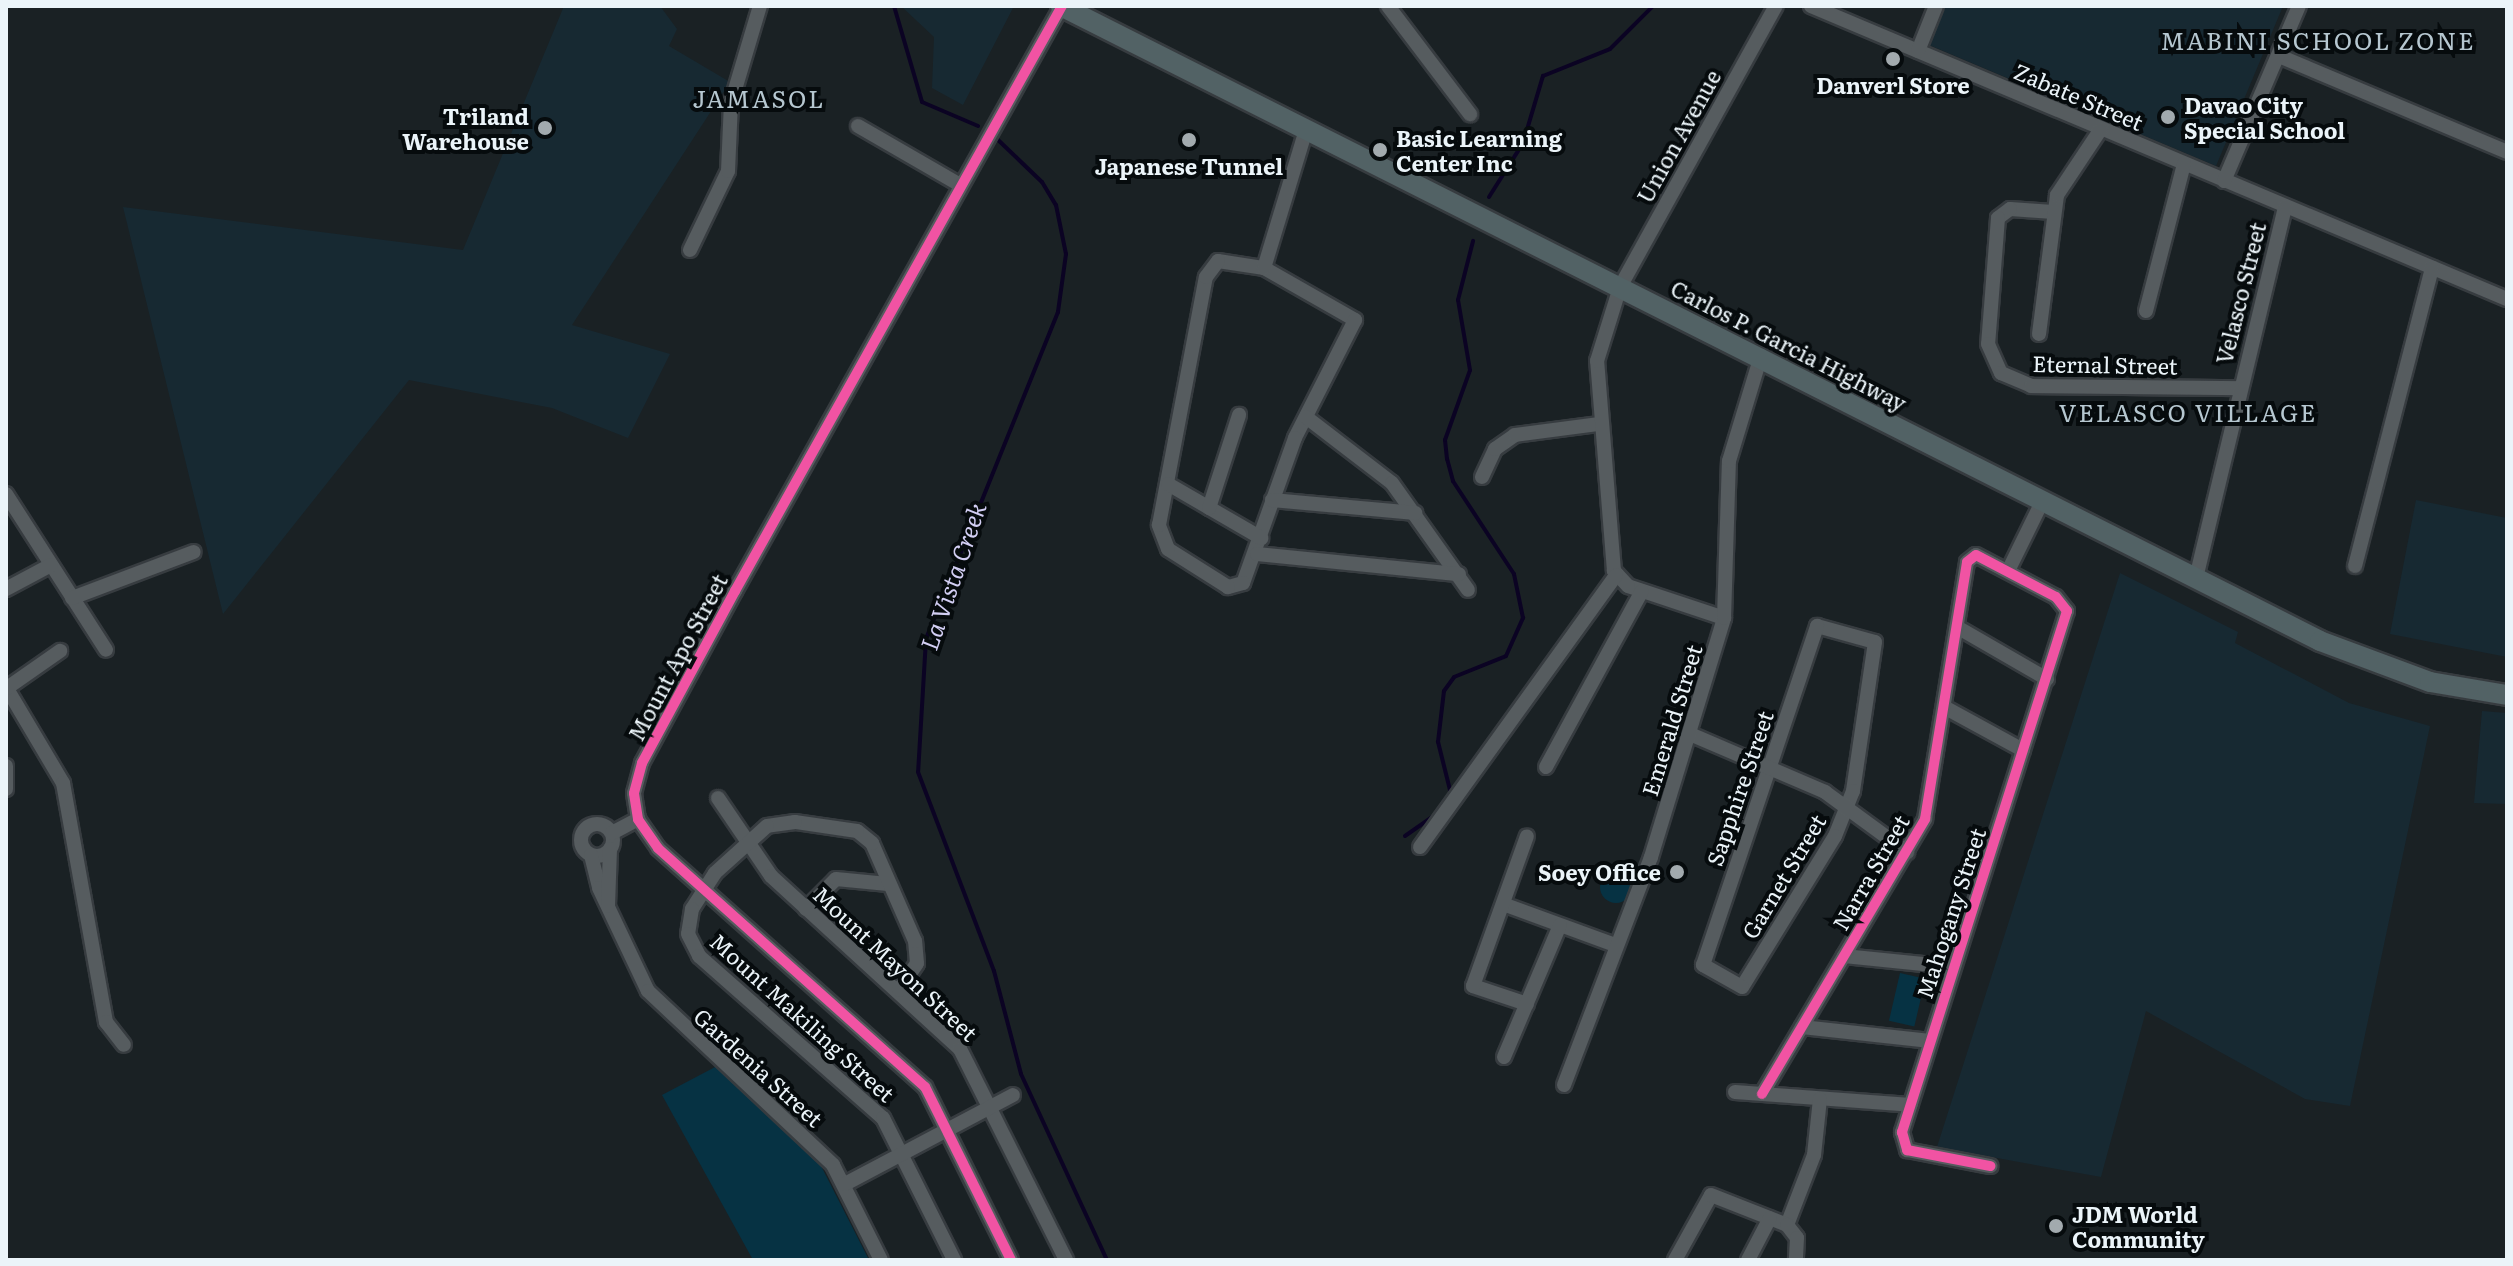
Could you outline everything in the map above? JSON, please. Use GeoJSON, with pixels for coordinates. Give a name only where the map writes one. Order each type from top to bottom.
{"type":"FeatureCollection","features":[{"type":"Feature","properties":{"kind":"highway","name":"Carlos P. Garcia Highway"},"geometry":{"type":"LineString","coordinates":[[1062,6],[2355,657],[2430,682],[2507,695]]}},
{"type":"Feature","properties":{"kind":"street"},"geometry":{"type":"LineString","coordinates":[[690,250],[728,171],[731,103],[760,6]]}},
{"type":"Feature","properties":{"kind":"street","name":"Mount Apo Street"},"geometry":{"type":"LineString","coordinates":[[638,819],[634,793],[642,763],[1062,6]]}},
{"type":"Feature","properties":{"kind":"street"},"geometry":{"type":"LineString","coordinates":[[1388,6],[1470,114]]}},
{"type":"Feature","properties":{"kind":"street","name":"Union Avenue"},"geometry":{"type":"LineString","coordinates":[[1616,575],[1598,424],[1597,361],[1620,287],[1776,6]]}},
{"type":"Feature","properties":{"kind":"street","name":"Zabate Street"},"geometry":{"type":"LineString","coordinates":[[1811,6],[2507,299]]}},
{"type":"Feature","properties":{"kind":"street"},"geometry":{"type":"LineString","coordinates":[[1918,51],[1936,6]]}},
{"type":"Feature","properties":{"kind":"street"},"geometry":{"type":"LineString","coordinates":[[2224,181],[2299,6]]}},
{"type":"Feature","properties":{"kind":"street"},"geometry":{"type":"LineString","coordinates":[[2279,56],[2507,152]]}},
{"type":"Feature","properties":{"kind":"street"},"geometry":{"type":"LineString","coordinates":[[858,126],[960,185]]}},
{"type":"Feature","properties":{"kind":"street","name":"Eternal Street"},"geometry":{"type":"LineString","coordinates":[[2039,334],[2053,212],[2063,183],[2101,129]]}},
{"type":"Feature","properties":{"kind":"street"},"geometry":{"type":"LineString","coordinates":[[1264,268],[1306,130]]}},
{"type":"Feature","properties":{"kind":"street"},"geometry":{"type":"LineString","coordinates":[[2146,311],[2184,164]]}},
{"type":"Feature","properties":{"kind":"street","name":"Velasco Street"},"geometry":{"type":"LineString","coordinates":[[2196,578],[2239,388],[2285,207]]}},
{"type":"Feature","properties":{"kind":"street","name":"Eternal Street"},"geometry":{"type":"LineString","coordinates":[[2053,212],[2010,209],[1998,218],[1988,344],[2001,373],[2031,386],[2239,388]]}},
{"type":"Feature","properties":{"kind":"street"},"geometry":{"type":"LineString","coordinates":[[1218,261],[1264,268],[1355,320],[1306,417],[1272,500],[1257,554],[1243,583],[1228,587],[1168,549],[1159,525],[1206,277],[1218,261]]}},
{"type":"Feature","properties":{"kind":"street"},"geometry":{"type":"LineString","coordinates":[[2355,566],[2432,268]]}},
{"type":"Feature","properties":{"kind":"street","name":"Emerald Street"},"geometry":{"type":"LineString","coordinates":[[1564,1085],[1690,734],[1724,618],[1729,461],[1761,356]]}},
{"type":"Feature","properties":{"kind":"street"},"geometry":{"type":"LineString","coordinates":[[1209,508],[1239,415]]}},
{"type":"Feature","properties":{"kind":"street"},"geometry":{"type":"LineString","coordinates":[[1306,417],[1377,469],[1415,513],[1468,590]]}},
{"type":"Feature","properties":{"kind":"street"},"geometry":{"type":"LineString","coordinates":[[1482,477],[1495,449],[1515,435],[1598,424]]}},
{"type":"Feature","properties":{"kind":"street"},"geometry":{"type":"LineString","coordinates":[[1168,484],[1261,538]]}},
{"type":"Feature","properties":{"kind":"street"},"geometry":{"type":"LineString","coordinates":[[6,494],[106,650]]}},
{"type":"Feature","properties":{"kind":"street"},"geometry":{"type":"LineString","coordinates":[[1272,500],[1415,513]]}},
{"type":"Feature","properties":{"kind":"street"},"geometry":{"type":"LineString","coordinates":[[2008,571],[2043,500]]}},
{"type":"Feature","properties":{"kind":"street"},"geometry":{"type":"LineString","coordinates":[[72,598],[194,552]]}},
{"type":"Feature","properties":{"kind":"street"},"geometry":{"type":"LineString","coordinates":[[1257,554],[1459,574]]}},
{"type":"Feature","properties":{"kind":"street","name":"Narra Street"},"geometry":{"type":"LineString","coordinates":[[1762,1094],[1907,852],[1929,807],[1971,555],[2008,571]]}},
{"type":"Feature","properties":{"kind":"street"},"geometry":{"type":"LineString","coordinates":[[6,589],[51,565]]}},
{"type":"Feature","properties":{"kind":"street","name":"Mahogany Street"},"geometry":{"type":"LineString","coordinates":[[1990,1166],[1907,1150],[1902,1139],[1952,967],[2047,679],[2066,607],[2008,571]]}},
{"type":"Feature","properties":{"kind":"street"},"geometry":{"type":"LineString","coordinates":[[1420,847],[1616,575],[1642,591],[1724,618]]}},
{"type":"Feature","properties":{"kind":"street"},"geometry":{"type":"LineString","coordinates":[[1546,767],[1642,591]]}},
{"type":"Feature","properties":{"kind":"street","name":"Garnet Street"},"geometry":{"type":"LineString","coordinates":[[1742,987],[1847,811],[1875,642],[1817,626]]}},
{"type":"Feature","properties":{"kind":"street","name":"Sapphire Street"},"geometry":{"type":"LineString","coordinates":[[1742,987],[1703,965],[1817,626]]}},
{"type":"Feature","properties":{"kind":"street"},"geometry":{"type":"LineString","coordinates":[[1957,627],[2047,679]]}},
{"type":"Feature","properties":{"kind":"street"},"geometry":{"type":"LineString","coordinates":[[60,651],[6,688],[63,783],[106,1022],[124,1045]]}},
{"type":"Feature","properties":{"kind":"street"},"geometry":{"type":"LineString","coordinates":[[1944,707],[2023,750]]}},
{"type":"Feature","properties":{"kind":"street"},"geometry":{"type":"LineString","coordinates":[[1690,734],[1835,797],[1847,811],[1907,852]]}},
{"type":"Feature","properties":{"kind":"street","name":"Mount Mayon Street"},"geometry":{"type":"LineString","coordinates":[[718,798],[743,843],[806,909],[899,990],[960,1049],[992,1106],[1066,1260]]}},
{"type":"Feature","properties":{"kind":"street"},"geometry":{"type":"LineString","coordinates":[[612,833],[638,819],[703,889],[910,1069],[948,1129],[1011,1260]]}},
{"type":"Feature","properties":{"kind":"street","name":"Mount Makiling Street"},"geometry":{"type":"LineString","coordinates":[[899,990],[918,954],[872,843],[849,829],[777,822],[743,843],[703,889],[688,925],[694,950],[870,1104],[902,1153],[954,1260]]}},
{"type":"Feature","properties":{"kind":"street"},"geometry":{"type":"LineString","coordinates":[[599,824],[612,833],[610,849],[591,855],[581,844],[585,829],[599,824]]}},
{"type":"Feature","properties":{"kind":"street"},"geometry":{"type":"LineString","coordinates":[[1527,836],[1473,986],[1527,1004]]}},
{"type":"Feature","properties":{"kind":"street","name":"Gardenia Street"},"geometry":{"type":"LineString","coordinates":[[608,906],[610,849]]}},
{"type":"Feature","properties":{"kind":"street","name":"Gardenia Street"},"geometry":{"type":"LineString","coordinates":[[591,855],[608,906],[636,969],[668,1016],[813,1144],[845,1184],[881,1260]]}},
{"type":"Feature","properties":{"kind":"street"},"geometry":{"type":"LineString","coordinates":[[806,909],[836,879],[888,884]]}},
{"type":"Feature","properties":{"kind":"street"},"geometry":{"type":"LineString","coordinates":[[1503,904],[1615,945]]}},
{"type":"Feature","properties":{"kind":"street"},"geometry":{"type":"LineString","coordinates":[[1504,1057],[1560,925]]}},
{"type":"Feature","properties":{"kind":"street"},"geometry":{"type":"LineString","coordinates":[[1844,956],[1952,967]]}},
{"type":"Feature","properties":{"kind":"street"},"geometry":{"type":"LineString","coordinates":[[1802,1027],[1930,1041]]}},
{"type":"Feature","properties":{"kind":"street"},"geometry":{"type":"LineString","coordinates":[[1735,1092],[1911,1105]]}},
{"type":"Feature","properties":{"kind":"street"},"geometry":{"type":"LineString","coordinates":[[845,1184],[1013,1095]]}},
{"type":"Feature","properties":{"kind":"street"},"geometry":{"type":"LineString","coordinates":[[1787,1225],[1814,1155],[1820,1099]]}},
{"type":"Feature","properties":{"kind":"street"},"geometry":{"type":"LineString","coordinates":[[1675,1260],[1705,1198],[1787,1225],[1797,1238],[1796,1260]]}},
{"type":"Feature","properties":{"kind":"street"},"geometry":{"type":"LineString","coordinates":[[1748,1260],[1770,1218]]}},
{"type":"Feature","properties":{"kind":"shaded area"},"geometry":{"type":"Polygon","coordinates":[[[564,6],[660,6],[677,29],[669,46],[730,82],[572,325],[670,354],[628,438],[552,408],[409,380],[223,614],[123,207],[463,250],[564,6]]]}},
{"type":"Feature","properties":{"kind":"shaded area"},"geometry":{"type":"Polygon","coordinates":[[[901,6],[1014,6],[963,105],[932,88],[934,37],[901,6]]]}},
{"type":"Feature","properties":{"kind":"shaded area","name":"Davao City Special School"},"geometry":{"type":"Polygon","coordinates":[[[1945,6],[2283,6],[2216,166],[1929,45],[1945,6]]]}},
{"type":"Feature","properties":{"kind":"shaded area"},"geometry":{"type":"Polygon","coordinates":[[[2416,500],[2507,518],[2507,657],[2390,634],[2416,500]]]}},
{"type":"Feature","properties":{"kind":"shaded area"},"geometry":{"type":"Polygon","coordinates":[[[2120,573],[2238,632],[2235,643],[2349,703],[2430,726],[2350,1106],[2305,1099],[2146,1011],[2101,1177],[1937,1147],[2120,573]]]}},
{"type":"Feature","properties":{"kind":"shaded area"},"geometry":{"type":"Polygon","coordinates":[[[2482,711],[2507,713],[2507,804],[2474,803],[2482,711]]]}},
{"type":"Feature","properties":{"kind":"shaded area"},"geometry":{"type":"Polygon","coordinates":[[[1616,871],[1628,875],[1632,887],[1628,899],[1616,903],[1604,899],[1600,887],[1604,875],[1616,871]]]}},
{"type":"Feature","properties":{"kind":"shaded area"},"geometry":{"type":"Polygon","coordinates":[[[1900,973],[1925,979],[1914,1027],[1889,1021],[1900,973]]]}},
{"type":"Feature","properties":{"kind":"shaded area"},"geometry":{"type":"Polygon","coordinates":[[[717,1066],[818,1160],[869,1260],[753,1260],[662,1095],[717,1066]]]}},
{"type":"Feature","properties":{"kind":"waterway","name":"La Vista Creek"},"geometry":{"type":"LineString","coordinates":[[894,6],[922,102],[978,126]]}},
{"type":"Feature","properties":{"kind":"waterway"},"geometry":{"type":"LineString","coordinates":[[1489,197],[1523,143],[1543,76],[1610,49],[1653,6]]}},
{"type":"Feature","properties":{"kind":"waterway","name":"La Vista Creek"},"geometry":{"type":"LineString","coordinates":[[995,137],[1042,182],[1056,205],[1066,254],[1058,312],[926,639],[918,772],[994,971],[1021,1074],[1107,1260]]}},
{"type":"Feature","properties":{"kind":"waterway"},"geometry":{"type":"LineString","coordinates":[[1451,794],[1438,742],[1444,691],[1454,677],[1506,656],[1523,618],[1514,574],[1453,481],[1447,459],[1445,440],[1470,370],[1458,300],[1473,241]]}},
{"type":"Feature","properties":{"kind":"waterway"},"geometry":{"type":"LineString","coordinates":[[1405,836],[1436,814]]}},
{"type":"Feature","properties":{"kind":"cycle path"},"geometry":{"type":"LineString","coordinates":[[1011,1260],[925,1087],[658,848],[638,819],[634,793],[642,763],[735,591],[1062,6]]}},
{"type":"Feature","properties":{"kind":"cycle path"},"geometry":{"type":"LineString","coordinates":[[1762,1094],[1925,819],[1967,562],[1976,555],[2056,597],[2067,611],[1902,1132],[1907,1150],[1990,1166]]}},
{"type":"Feature","properties":{"kind":"place","name":"Danverl Store"},"geometry":{"type":"Point","coordinates":[1893,59]}},
{"type":"Feature","properties":{"kind":"place","name":"Davao City Special School"},"geometry":{"type":"Point","coordinates":[2168,117]}},
{"type":"Feature","properties":{"kind":"place","name":"Triland Warehouse"},"geometry":{"type":"Point","coordinates":[545,128]}},
{"type":"Feature","properties":{"kind":"place","name":"Japanese Tunnel"},"geometry":{"type":"Point","coordinates":[1189,140]}},
{"type":"Feature","properties":{"kind":"place","name":"Basic Learning Center Inc"},"geometry":{"type":"Point","coordinates":[1380,150]}},
{"type":"Feature","properties":{"kind":"place","name":"Soey Office"},"geometry":{"type":"Point","coordinates":[1677,872]}},
{"type":"Feature","properties":{"kind":"place","name":"JDM World Community"},"geometry":{"type":"Point","coordinates":[2056,1226]}},
{"type":"Feature","properties":{"kind":"district","name":"MABINI SCHOOL ZONE"},"geometry":{"type":"Point","coordinates":[2318,40]}},
{"type":"Feature","properties":{"kind":"district","name":"JAMASOL"},"geometry":{"type":"Point","coordinates":[759,98]}},
{"type":"Feature","properties":{"kind":"district","name":"VELASCO VILLAGE"},"geometry":{"type":"Point","coordinates":[2188,412]}}]}
